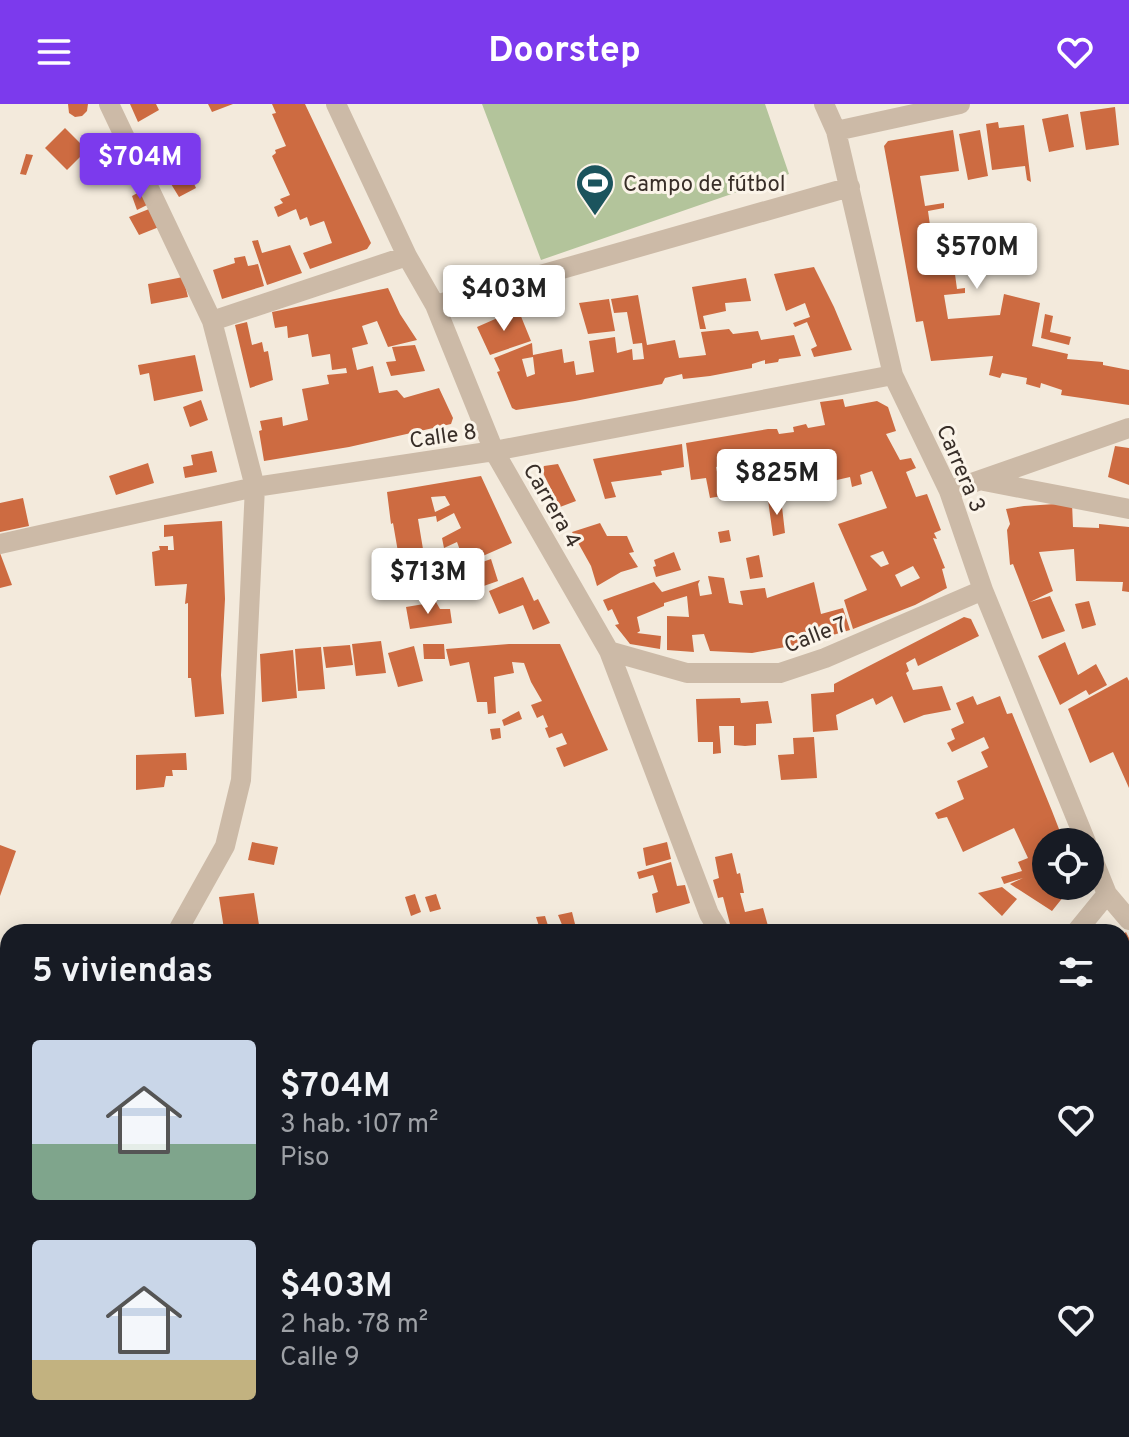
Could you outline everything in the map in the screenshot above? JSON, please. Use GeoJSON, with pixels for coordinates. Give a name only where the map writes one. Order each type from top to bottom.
{"type":"FeatureCollection","features":[{"type":"Feature","properties":{"kind":"street"},"geometry":{"type":"LineString","coordinates":[[109,104],[212,321],[255,487],[241,780],[225,846],[181,924]]}},
{"type":"Feature","properties":{"kind":"street","name":"Carrera 4"},"geometry":{"type":"LineString","coordinates":[[336,104],[407,256],[435,305],[494,451],[609,651],[715,924]]}},
{"type":"Feature","properties":{"kind":"street","name":"Carrera 3"},"geometry":{"type":"LineString","coordinates":[[824,104],[836,131],[893,375],[949,491],[983,590],[1080,828]]}},
{"type":"Feature","properties":{"kind":"street"},"geometry":{"type":"LineString","coordinates":[[836,131],[960,104]]}},
{"type":"Feature","properties":{"kind":"street"},"geometry":{"type":"LineString","coordinates":[[435,305],[850,187]]}},
{"type":"Feature","properties":{"kind":"street"},"geometry":{"type":"LineString","coordinates":[[212,321],[407,256]]}},
{"type":"Feature","properties":{"kind":"street","name":"Calle 8"},"geometry":{"type":"LineString","coordinates":[[0,544],[255,487],[494,451],[893,375]]}},
{"type":"Feature","properties":{"kind":"street"},"geometry":{"type":"LineString","coordinates":[[949,491],[1129,428]]}},
{"type":"Feature","properties":{"kind":"street"},"geometry":{"type":"LineString","coordinates":[[981,480],[1129,509]]}},
{"type":"Feature","properties":{"kind":"street","name":"Calle 7"},"geometry":{"type":"LineString","coordinates":[[609,651],[687,673],[780,673],[825,658],[983,590]]}},
{"type":"Feature","properties":{"kind":"street"},"geometry":{"type":"LineString","coordinates":[[1104,887],[1129,920]]}},
{"type":"Feature","properties":{"kind":"street"},"geometry":{"type":"LineString","coordinates":[[1083,924],[1107,894]]}},
{"type":"Feature","properties":{"kind":"green space","name":"Campo de fútbol"},"geometry":{"type":"Polygon","coordinates":[[[482,104],[765,104],[789,174],[541,260],[482,104]]]}},
{"type":"Feature","properties":{"kind":"building"},"geometry":{"type":"Polygon","coordinates":[[[68,104],[88,104],[87,111],[75,117],[69,113],[68,104]]]}},
{"type":"Feature","properties":{"kind":"building"},"geometry":{"type":"Polygon","coordinates":[[[130,104],[156,104],[159,110],[138,122],[130,104]]]}},
{"type":"Feature","properties":{"kind":"building"},"geometry":{"type":"Polygon","coordinates":[[[208,104],[233,104],[212,112],[208,104]]]}},
{"type":"Feature","properties":{"kind":"building"},"geometry":{"type":"Polygon","coordinates":[[[272,104],[305,104],[371,243],[367,249],[310,269],[303,253],[332,243],[324,221],[310,226],[307,217],[300,220],[296,209],[278,217],[274,207],[283,203],[280,199],[290,195],[272,156],[275,150],[286,146],[272,114],[276,113],[272,104]]]}},
{"type":"Feature","properties":{"kind":"building"},"geometry":{"type":"Polygon","coordinates":[[[1115,107],[1119,145],[1086,150],[1080,112],[1115,107]]]}},
{"type":"Feature","properties":{"kind":"building"},"geometry":{"type":"Polygon","coordinates":[[[1068,114],[1074,147],[1049,152],[1042,119],[1068,114]]]}},
{"type":"Feature","properties":{"kind":"building"},"geometry":{"type":"Polygon","coordinates":[[[998,122],[999,128],[1024,125],[1031,182],[1027,180],[1025,166],[992,170],[986,124],[998,122]]]}},
{"type":"Feature","properties":{"kind":"building"},"geometry":{"type":"Polygon","coordinates":[[[65,128],[87,150],[67,170],[45,148],[65,128]]]}},
{"type":"Feature","properties":{"kind":"building"},"geometry":{"type":"Polygon","coordinates":[[[953,130],[959,171],[920,176],[925,206],[944,203],[944,208],[928,211],[933,247],[965,244],[965,249],[952,252],[957,289],[965,288],[965,293],[944,295],[948,319],[1000,315],[1004,294],[1040,303],[1032,346],[1068,354],[1067,359],[1103,362],[1103,365],[1129,370],[1129,405],[1061,395],[1062,390],[1041,383],[1040,388],[1026,384],[1027,378],[1002,373],[1000,378],[989,375],[993,356],[931,361],[923,321],[916,322],[884,146],[888,141],[953,130]]]}},
{"type":"Feature","properties":{"kind":"building"},"geometry":{"type":"Polygon","coordinates":[[[980,130],[988,176],[968,180],[959,134],[980,130]]]}},
{"type":"Feature","properties":{"kind":"building"},"geometry":{"type":"Polygon","coordinates":[[[101,137],[108,140],[111,147],[108,154],[101,157],[94,154],[91,147],[94,140],[101,137]]]}},
{"type":"Feature","properties":{"kind":"building"},"geometry":{"type":"Polygon","coordinates":[[[26,154],[33,155],[26,175],[20,174],[26,154]]]}},
{"type":"Feature","properties":{"kind":"building"},"geometry":{"type":"Polygon","coordinates":[[[181,155],[196,188],[179,197],[160,166],[181,155]]]}},
{"type":"Feature","properties":{"kind":"building"},"geometry":{"type":"Polygon","coordinates":[[[141,191],[149,204],[137,210],[132,196],[141,191]]]}},
{"type":"Feature","properties":{"kind":"building"},"geometry":{"type":"Polygon","coordinates":[[[149,209],[159,227],[139,235],[129,217],[149,209]]]}},
{"type":"Feature","properties":{"kind":"building"},"geometry":{"type":"Polygon","coordinates":[[[258,240],[262,253],[290,245],[302,273],[267,285],[252,241],[258,240]]]}},
{"type":"Feature","properties":{"kind":"building"},"geometry":{"type":"Polygon","coordinates":[[[245,256],[248,266],[258,264],[264,286],[222,299],[213,270],[235,263],[234,258],[245,256]]]}},
{"type":"Feature","properties":{"kind":"building"},"geometry":{"type":"Polygon","coordinates":[[[814,267],[852,350],[814,357],[811,349],[817,346],[807,322],[795,327],[793,323],[810,317],[805,303],[786,311],[774,274],[814,267]]]}},
{"type":"Feature","properties":{"kind":"building"},"geometry":{"type":"Polygon","coordinates":[[[183,277],[188,297],[151,304],[148,284],[183,277]]]}},
{"type":"Feature","properties":{"kind":"building"},"geometry":{"type":"Polygon","coordinates":[[[746,278],[751,301],[725,303],[726,311],[703,316],[706,329],[700,329],[692,287],[746,278]]]}},
{"type":"Feature","properties":{"kind":"building"},"geometry":{"type":"Polygon","coordinates":[[[388,288],[417,340],[388,347],[377,321],[362,326],[368,344],[352,348],[357,370],[373,366],[379,393],[397,390],[404,398],[439,388],[453,418],[451,424],[349,447],[264,461],[260,421],[282,417],[283,426],[308,420],[302,389],[329,384],[327,375],[347,373],[346,368],[332,370],[330,354],[312,357],[308,334],[288,338],[287,326],[275,328],[272,312],[388,288]]]}},
{"type":"Feature","properties":{"kind":"building"},"geometry":{"type":"Polygon","coordinates":[[[638,295],[647,345],[675,340],[679,358],[706,355],[701,332],[729,329],[733,334],[758,331],[761,340],[794,335],[801,356],[765,364],[765,360],[752,364],[752,368],[710,376],[683,379],[682,374],[665,378],[662,384],[575,401],[516,410],[512,408],[494,358],[532,343],[533,355],[562,349],[564,363],[574,361],[576,375],[594,372],[589,341],[615,337],[617,353],[632,349],[633,360],[644,359],[642,343],[633,344],[627,312],[614,313],[611,299],[638,295]],[[533,357],[522,359],[527,377],[535,374],[533,357]]]}},
{"type":"Feature","properties":{"kind":"building"},"geometry":{"type":"Polygon","coordinates":[[[609,299],[615,331],[588,334],[579,303],[609,299]]]}},
{"type":"Feature","properties":{"kind":"building"},"geometry":{"type":"Polygon","coordinates":[[[518,309],[531,341],[490,355],[477,327],[518,309]]]}},
{"type":"Feature","properties":{"kind":"building"},"geometry":{"type":"Polygon","coordinates":[[[1045,314],[1053,316],[1050,332],[1071,337],[1069,345],[1041,338],[1045,314]]]}},
{"type":"Feature","properties":{"kind":"building"},"geometry":{"type":"Polygon","coordinates":[[[247,322],[252,345],[262,342],[264,352],[268,351],[273,380],[250,388],[235,325],[247,322]]]}},
{"type":"Feature","properties":{"kind":"building"},"geometry":{"type":"Polygon","coordinates":[[[415,345],[425,371],[391,376],[386,362],[396,361],[392,347],[415,345]]]}},
{"type":"Feature","properties":{"kind":"building"},"geometry":{"type":"Polygon","coordinates":[[[195,355],[203,391],[154,401],[149,373],[140,375],[138,365],[195,355]]]}},
{"type":"Feature","properties":{"kind":"building"},"geometry":{"type":"Polygon","coordinates":[[[843,399],[845,407],[877,401],[888,407],[896,431],[886,434],[900,460],[911,458],[916,468],[906,472],[916,497],[927,494],[941,530],[934,533],[937,539],[933,538],[945,568],[942,569],[947,588],[915,605],[853,629],[844,600],[867,590],[838,524],[887,508],[872,471],[860,475],[862,484],[852,487],[850,477],[780,493],[776,473],[746,480],[743,463],[716,467],[722,496],[710,498],[706,478],[691,480],[686,443],[768,429],[777,429],[779,434],[794,432],[793,427],[806,424],[808,428],[825,425],[820,402],[843,399]],[[883,551],[870,556],[881,567],[889,564],[883,551]],[[913,566],[895,575],[901,587],[920,578],[913,566]]]}},
{"type":"Feature","properties":{"kind":"building"},"geometry":{"type":"Polygon","coordinates":[[[201,400],[208,420],[190,427],[183,407],[201,400]]]}},
{"type":"Feature","properties":{"kind":"building"},"geometry":{"type":"Polygon","coordinates":[[[682,444],[684,467],[661,471],[662,475],[611,482],[616,497],[605,499],[593,459],[682,444]]]}},
{"type":"Feature","properties":{"kind":"building"},"geometry":{"type":"Polygon","coordinates":[[[1115,446],[1129,448],[1129,485],[1108,477],[1115,446]]]}},
{"type":"Feature","properties":{"kind":"building"},"geometry":{"type":"Polygon","coordinates":[[[212,451],[217,472],[185,478],[183,467],[193,465],[191,455],[212,451]]]}},
{"type":"Feature","properties":{"kind":"building"},"geometry":{"type":"Polygon","coordinates":[[[148,463],[154,483],[116,495],[109,476],[148,463]]]}},
{"type":"Feature","properties":{"kind":"building"},"geometry":{"type":"Polygon","coordinates":[[[558,464],[576,501],[560,507],[542,471],[544,466],[558,464]]]}},
{"type":"Feature","properties":{"kind":"building"},"geometry":{"type":"Polygon","coordinates":[[[481,476],[512,543],[451,570],[454,583],[403,593],[399,571],[462,556],[457,542],[444,548],[442,538],[461,528],[454,513],[437,522],[436,516],[418,519],[423,549],[398,552],[387,492],[481,476]],[[445,496],[431,497],[435,512],[450,505],[445,496]]]}},
{"type":"Feature","properties":{"kind":"building"},"geometry":{"type":"Polygon","coordinates":[[[23,498],[29,526],[0,532],[0,503],[23,498]]]}},
{"type":"Feature","properties":{"kind":"building"},"geometry":{"type":"Polygon","coordinates":[[[781,498],[785,533],[773,536],[768,500],[781,498]]]}},
{"type":"Feature","properties":{"kind":"building"},"geometry":{"type":"Polygon","coordinates":[[[1072,503],[1073,527],[1099,528],[1099,524],[1129,527],[1129,592],[1122,591],[1123,582],[1076,581],[1074,549],[1039,552],[1053,591],[1030,602],[1050,596],[1065,631],[1042,639],[1013,564],[1010,565],[1007,530],[1010,524],[1006,509],[1072,503]]]}},
{"type":"Feature","properties":{"kind":"building"},"geometry":{"type":"Polygon","coordinates":[[[222,521],[225,599],[221,675],[224,714],[195,717],[191,678],[188,678],[187,584],[155,586],[152,552],[160,550],[159,546],[174,550],[173,536],[164,537],[164,525],[222,521]]]}},
{"type":"Feature","properties":{"kind":"building"},"geometry":{"type":"Polygon","coordinates":[[[600,523],[607,536],[627,536],[634,552],[629,553],[638,567],[621,572],[597,586],[591,566],[572,532],[600,523]]]}},
{"type":"Feature","properties":{"kind":"building"},"geometry":{"type":"Polygon","coordinates":[[[729,530],[731,541],[720,543],[718,532],[729,530]]]}},
{"type":"Feature","properties":{"kind":"building"},"geometry":{"type":"Polygon","coordinates":[[[674,552],[681,570],[656,577],[654,560],[674,552]]]}},
{"type":"Feature","properties":{"kind":"building"},"geometry":{"type":"Polygon","coordinates":[[[0,553],[12,585],[0,588],[0,553]]]}},
{"type":"Feature","properties":{"kind":"building"},"geometry":{"type":"Polygon","coordinates":[[[759,555],[763,577],[750,579],[746,558],[759,555]]]}},
{"type":"Feature","properties":{"kind":"building"},"geometry":{"type":"Polygon","coordinates":[[[491,559],[498,581],[478,588],[471,566],[491,559]]]}},
{"type":"Feature","properties":{"kind":"building"},"geometry":{"type":"Polygon","coordinates":[[[708,576],[724,578],[729,603],[743,605],[740,591],[765,588],[767,598],[814,582],[821,614],[843,608],[850,630],[802,644],[752,653],[710,651],[704,634],[692,635],[694,652],[667,650],[667,616],[689,617],[687,596],[664,603],[664,606],[637,617],[640,631],[637,633],[661,636],[660,649],[630,644],[615,625],[619,624],[612,609],[608,611],[603,600],[654,582],[662,592],[700,580],[700,596],[712,594],[708,576]]]}},
{"type":"Feature","properties":{"kind":"building"},"geometry":{"type":"Polygon","coordinates":[[[523,577],[534,601],[538,599],[550,623],[533,630],[523,605],[499,614],[489,591],[523,577]]]}},
{"type":"Feature","properties":{"kind":"building"},"geometry":{"type":"Polygon","coordinates":[[[1089,601],[1096,625],[1082,629],[1075,604],[1089,601]]]}},
{"type":"Feature","properties":{"kind":"building"},"geometry":{"type":"Polygon","coordinates":[[[436,602],[440,609],[450,609],[452,623],[410,629],[406,607],[436,602]]]}},
{"type":"Feature","properties":{"kind":"building"},"geometry":{"type":"Polygon","coordinates":[[[964,617],[971,619],[979,636],[918,666],[915,658],[906,663],[909,671],[906,673],[913,690],[942,686],[951,710],[904,723],[892,696],[876,705],[873,698],[836,715],[838,730],[813,732],[811,694],[834,692],[834,684],[964,617]]]}},
{"type":"Feature","properties":{"kind":"building"},"geometry":{"type":"Polygon","coordinates":[[[381,641],[386,673],[356,676],[352,644],[381,641]]]}},
{"type":"Feature","properties":{"kind":"building"},"geometry":{"type":"Polygon","coordinates":[[[1065,642],[1078,675],[1096,664],[1107,685],[1089,695],[1086,690],[1060,705],[1038,656],[1065,642]]]}},
{"type":"Feature","properties":{"kind":"building"},"geometry":{"type":"Polygon","coordinates":[[[423,644],[444,644],[445,659],[424,659],[423,644]]]}},
{"type":"Feature","properties":{"kind":"building"},"geometry":{"type":"Polygon","coordinates":[[[560,644],[608,750],[564,767],[556,748],[567,744],[562,733],[549,738],[543,715],[537,718],[531,705],[542,701],[524,663],[512,662],[514,673],[494,677],[496,713],[488,714],[487,702],[477,702],[469,662],[450,666],[446,649],[560,644]]]}},
{"type":"Feature","properties":{"kind":"building"},"geometry":{"type":"Polygon","coordinates":[[[350,645],[353,665],[326,668],[323,647],[350,645]]]}},
{"type":"Feature","properties":{"kind":"building"},"geometry":{"type":"Polygon","coordinates":[[[414,646],[423,681],[398,687],[388,653],[414,646]]]}},
{"type":"Feature","properties":{"kind":"building"},"geometry":{"type":"Polygon","coordinates":[[[321,647],[325,689],[298,691],[295,649],[321,647]]]}},
{"type":"Feature","properties":{"kind":"building"},"geometry":{"type":"Polygon","coordinates":[[[293,650],[297,698],[262,702],[260,654],[293,650]]]}},
{"type":"Feature","properties":{"kind":"building"},"geometry":{"type":"Polygon","coordinates":[[[1127,677],[1129,788],[1113,752],[1090,763],[1068,709],[1127,677]]]}},
{"type":"Feature","properties":{"kind":"building"},"geometry":{"type":"Polygon","coordinates":[[[973,696],[977,705],[1000,696],[1007,714],[1012,713],[1058,828],[1032,828],[1032,898],[1010,884],[1023,878],[1004,884],[1001,877],[1022,871],[1018,862],[1028,858],[1014,828],[963,852],[947,817],[938,819],[935,813],[964,799],[957,781],[988,767],[981,752],[989,748],[984,737],[952,752],[947,743],[955,739],[951,729],[964,723],[956,703],[973,696]]]}},
{"type":"Feature","properties":{"kind":"building"},"geometry":{"type":"Polygon","coordinates":[[[740,698],[741,703],[768,701],[772,723],[756,724],[756,745],[745,746],[734,745],[734,726],[719,726],[721,753],[713,754],[713,742],[698,742],[696,699],[740,698]]]}},
{"type":"Feature","properties":{"kind":"building"},"geometry":{"type":"Polygon","coordinates":[[[519,711],[522,719],[504,726],[502,720],[519,711]]]}},
{"type":"Feature","properties":{"kind":"building"},"geometry":{"type":"Polygon","coordinates":[[[500,728],[501,738],[492,740],[490,729],[500,728]]]}},
{"type":"Feature","properties":{"kind":"building"},"geometry":{"type":"Polygon","coordinates":[[[814,737],[817,778],[781,780],[778,755],[794,754],[793,738],[814,737]]]}},
{"type":"Feature","properties":{"kind":"building"},"geometry":{"type":"Polygon","coordinates":[[[186,753],[187,770],[172,770],[173,776],[166,776],[164,787],[136,790],[136,755],[186,753]]]}},
{"type":"Feature","properties":{"kind":"building"},"geometry":{"type":"Polygon","coordinates":[[[252,842],[278,847],[274,865],[248,860],[252,842]]]}},
{"type":"Feature","properties":{"kind":"building"},"geometry":{"type":"Polygon","coordinates":[[[667,842],[671,859],[646,866],[643,848],[667,842]]]}},
{"type":"Feature","properties":{"kind":"building"},"geometry":{"type":"Polygon","coordinates":[[[0,845],[16,851],[0,896],[0,845]]]}},
{"type":"Feature","properties":{"kind":"building"},"geometry":{"type":"Polygon","coordinates":[[[732,853],[737,874],[740,873],[744,893],[740,893],[745,912],[763,908],[767,924],[730,924],[723,897],[718,898],[713,880],[719,878],[715,857],[732,853]]]}},
{"type":"Feature","properties":{"kind":"building"},"geometry":{"type":"Polygon","coordinates":[[[671,862],[677,886],[685,885],[690,903],[656,913],[652,894],[658,892],[653,875],[639,879],[637,872],[671,862]]]}},
{"type":"Feature","properties":{"kind":"building"},"geometry":{"type":"Polygon","coordinates":[[[1002,887],[1017,899],[1002,916],[978,893],[1002,887]]]}},
{"type":"Feature","properties":{"kind":"building"},"geometry":{"type":"Polygon","coordinates":[[[254,893],[259,924],[223,924],[219,897],[254,893]]]}},
{"type":"Feature","properties":{"kind":"building"},"geometry":{"type":"Polygon","coordinates":[[[415,894],[421,912],[411,916],[405,897],[415,894]]]}},
{"type":"Feature","properties":{"kind":"building"},"geometry":{"type":"Polygon","coordinates":[[[436,894],[441,909],[430,912],[425,897],[436,894]]]}},
{"type":"Feature","properties":{"kind":"building"},"geometry":{"type":"Polygon","coordinates":[[[1035,900],[1061,900],[1052,911],[1035,900]]]}},
{"type":"Feature","properties":{"kind":"building"},"geometry":{"type":"Polygon","coordinates":[[[572,912],[575,924],[562,924],[558,915],[572,912]]]}},
{"type":"Feature","properties":{"kind":"building"},"geometry":{"type":"Polygon","coordinates":[[[545,916],[548,924],[538,924],[536,917],[545,916]]]}},
{"type":"Feature","properties":{"kind":"place","name":"Campo de fútbol"},"geometry":{"type":"Point","coordinates":[595,217]}}]}
